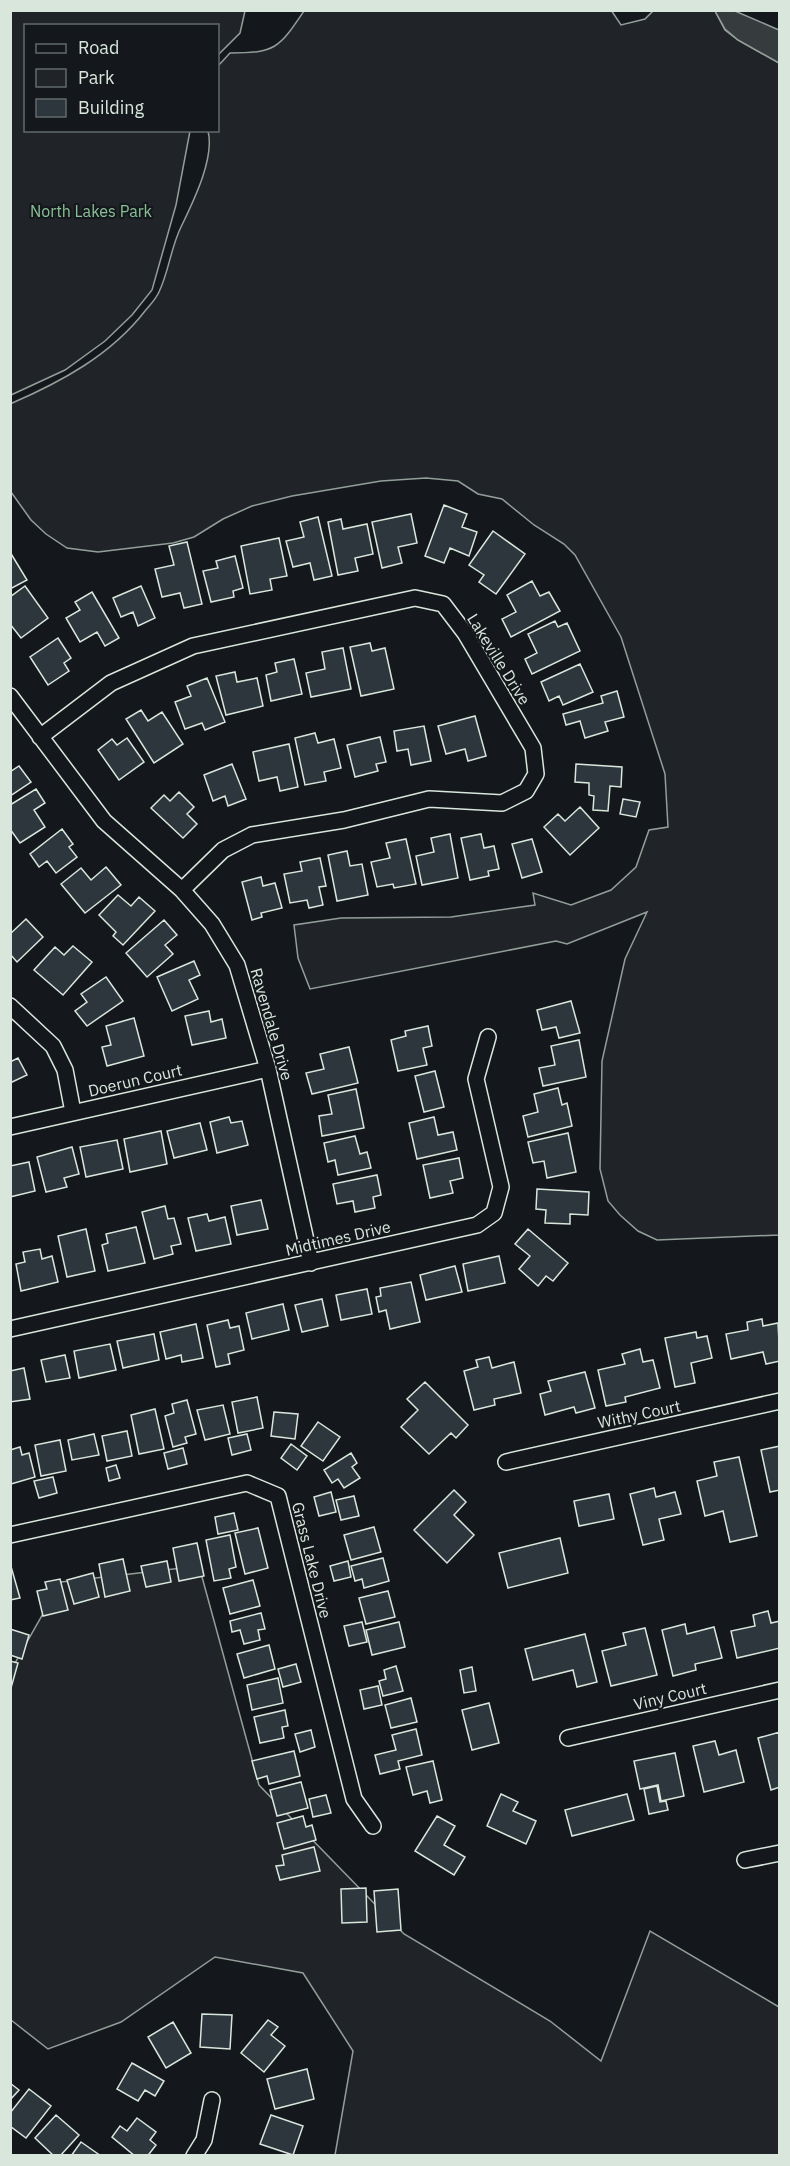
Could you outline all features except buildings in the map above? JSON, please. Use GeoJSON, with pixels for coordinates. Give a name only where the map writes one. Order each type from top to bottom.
{"type":"FeatureCollection","features":[{"type":"Feature","properties":{"kind":"street","name":"Lakeville Drive"},"geometry":{"type":"LineString","coordinates":[[40,737],[111,682],[193,646],[415,598],[443,604],[465,633],[532,748],[536,774],[526,791],[502,803],[429,799],[344,820],[252,835],[223,850],[182,890]]}},
{"type":"Feature","properties":{"kind":"street","name":"Ravendale Drive"},"geometry":{"type":"LineString","coordinates":[[10,696],[105,821],[182,890],[212,924],[237,965],[268,1069],[311,1263]]}},
{"type":"Feature","properties":{"kind":"street"},"geometry":{"type":"LineString","coordinates":[[10,1006],[53,1046],[65,1070],[73,1112]]}},
{"type":"Feature","properties":{"kind":"street","name":"Midtimes Drive"},"geometry":{"type":"LineString","coordinates":[[10,1329],[477,1225],[494,1213],[501,1187],[476,1079],[488,1037]]}},
{"type":"Feature","properties":{"kind":"street","name":"Doerun Court"},"geometry":{"type":"LineString","coordinates":[[10,1127],[268,1069]]}},
{"type":"Feature","properties":{"kind":"street","name":"Withy Court"},"geometry":{"type":"LineString","coordinates":[[506,1462],[780,1401]]}},
{"type":"Feature","properties":{"kind":"street","name":"Grass Lake Drive"},"geometry":{"type":"LineString","coordinates":[[10,1535],[247,1482],[278,1496],[354,1799],[373,1826]]}},
{"type":"Feature","properties":{"kind":"street","name":"Viny Court"},"geometry":{"type":"LineString","coordinates":[[568,1738],[780,1690]]}},
{"type":"Feature","properties":{"kind":"street"},"geometry":{"type":"LineString","coordinates":[[745,1860],[780,1853]]}},
{"type":"Feature","properties":{"kind":"street"},"geometry":{"type":"LineString","coordinates":[[194,2156],[204,2140],[212,2100]]}},
{"type":"Feature","properties":{"kind":"green space","name":"North Lakes Park"},"geometry":{"type":"Polygon","coordinates":[[[11,10],[245,11],[240,33],[219,54],[219,24],[24,24],[24,132],[190,132],[176,205],[152,290],[132,315],[105,341],[65,370],[11,395],[11,10]]]}},
{"type":"Feature","properties":{"kind":"green space"},"geometry":{"type":"Polygon","coordinates":[[[611,10],[621,25],[645,19],[653,11],[715,11],[725,30],[779,63],[779,1235],[657,1240],[638,1231],[608,1201],[600,1169],[602,1061],[625,959],[647,912],[567,944],[556,941],[310,989],[298,958],[294,925],[341,918],[451,917],[535,905],[533,893],[571,905],[611,890],[636,867],[649,830],[668,827],[665,774],[621,637],[575,555],[564,544],[534,525],[502,499],[478,494],[458,481],[426,478],[381,481],[292,496],[252,506],[223,519],[194,537],[173,543],[98,552],[67,548],[46,534],[31,520],[11,492],[10,404],[66,377],[101,354],[132,327],[153,302],[158,295],[178,235],[206,167],[208,132],[219,132],[219,65],[230,53],[257,52],[275,46],[282,41],[304,11],[611,10]]]}},
{"type":"Feature","properties":{"kind":"green space"},"geometry":{"type":"Polygon","coordinates":[[[199,1566],[259,1785],[404,1934],[550,2021],[601,2061],[650,1931],[779,2007],[779,2155],[335,2155],[353,2051],[303,1973],[215,1957],[121,2022],[48,2049],[11,2020],[10,1672],[61,1582],[199,1566]]]}},
{"type":"Feature","properties":{"kind":"shaded area"},"geometry":{"type":"Polygon","coordinates":[[[715,11],[735,11],[779,30],[779,63],[738,40],[725,29],[715,11]]]}}]}
